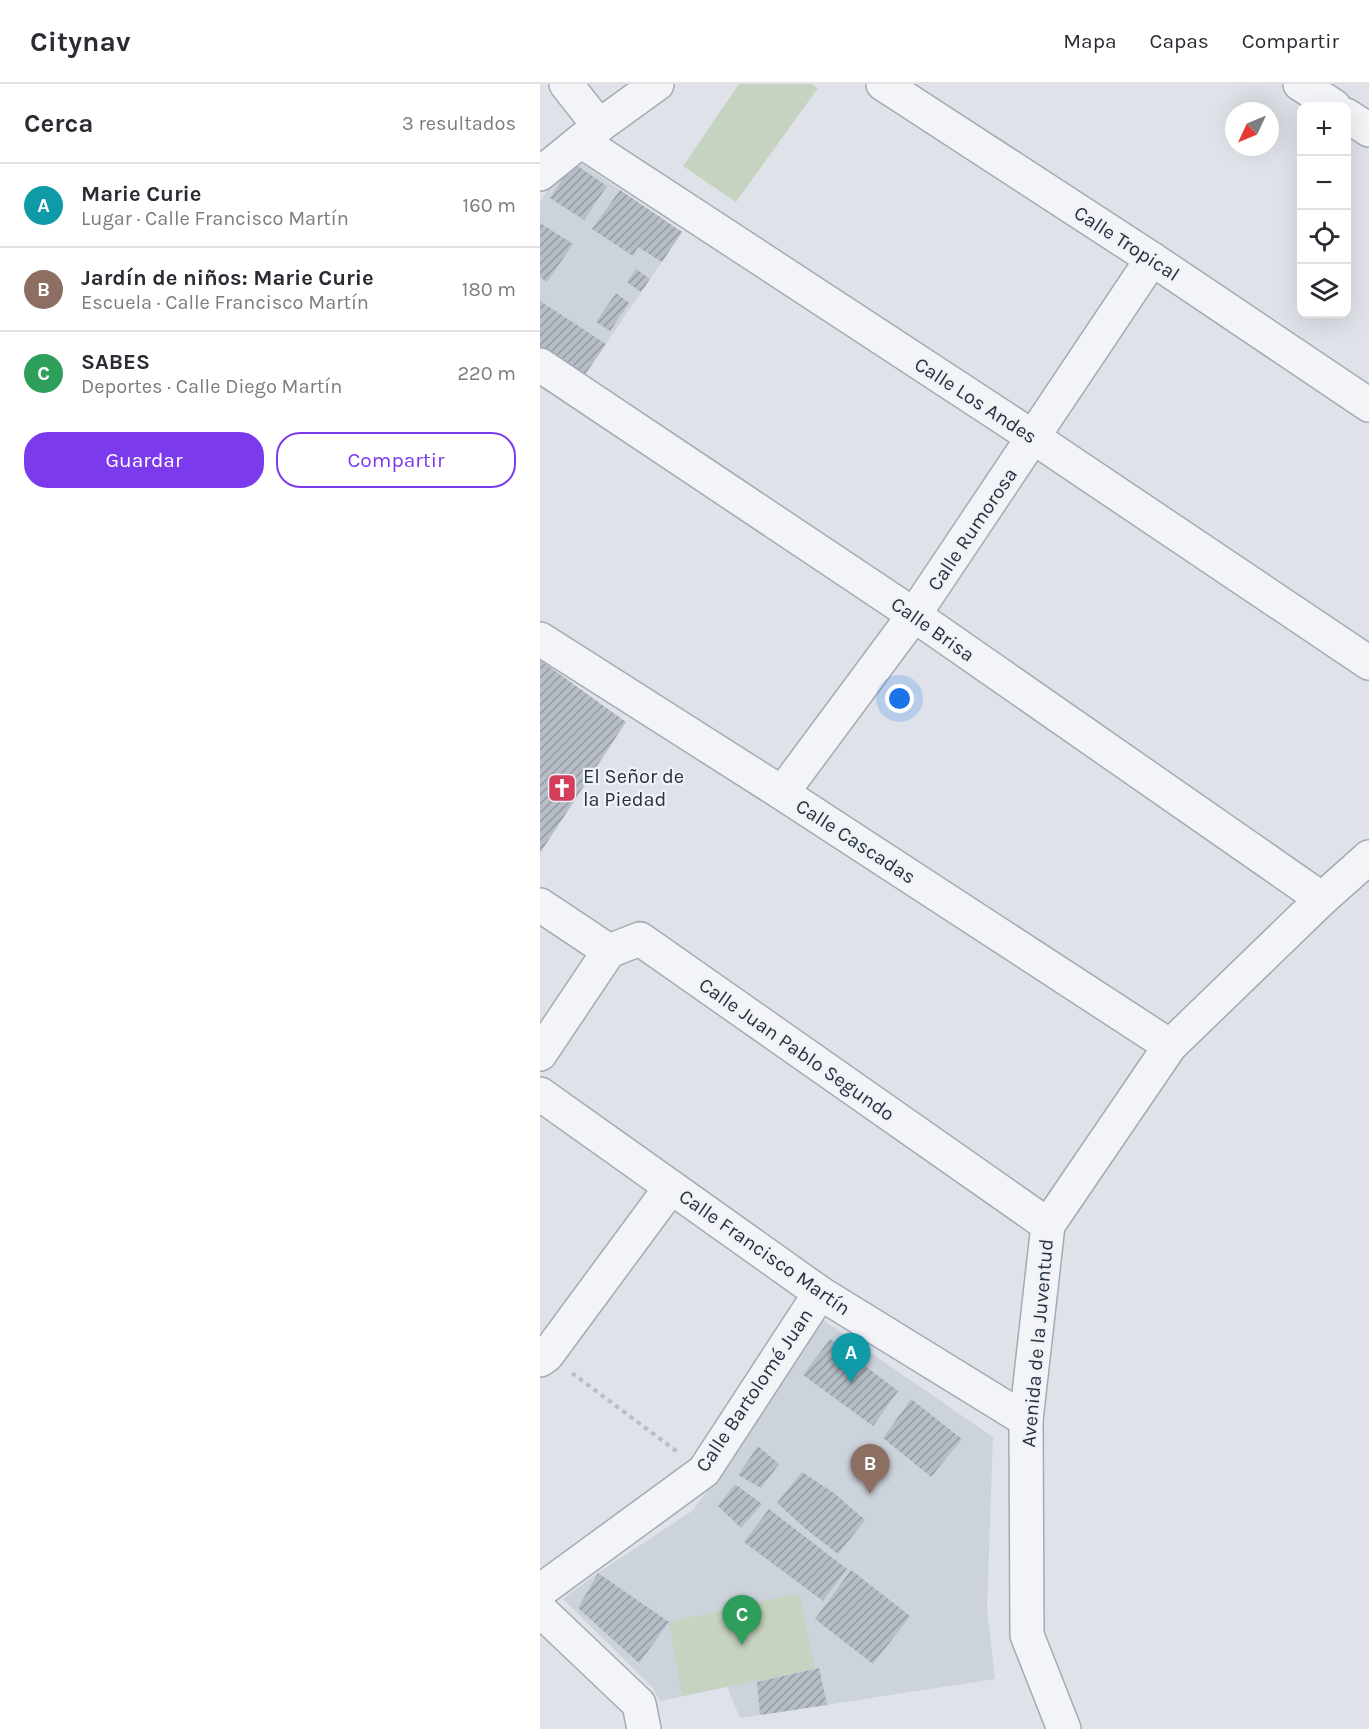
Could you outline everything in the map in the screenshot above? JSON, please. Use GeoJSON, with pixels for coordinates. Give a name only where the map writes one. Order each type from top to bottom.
{"type":"FeatureCollection","features":[{"type":"Feature","properties":{"kind":"street","name":"Calle Los Andes"},"geometry":{"type":"LineString","coordinates":[[566,84],[590,133],[1369,663]]}},
{"type":"Feature","properties":{"kind":"street"},"geometry":{"type":"LineString","coordinates":[[540,174],[590,133],[657,84]]}},
{"type":"Feature","properties":{"kind":"street","name":"Calle Tropical"},"geometry":{"type":"LineString","coordinates":[[883,84],[1152,259],[1369,405]]}},
{"type":"Feature","properties":{"kind":"street"},"geometry":{"type":"LineString","coordinates":[[1300,84],[1328,102]]}},
{"type":"Feature","properties":{"kind":"street"},"geometry":{"type":"LineString","coordinates":[[1351,118],[1369,130]]}},
{"type":"Feature","properties":{"kind":"street","name":"Calle Rumorosa"},"geometry":{"type":"LineString","coordinates":[[782,793],[914,615],[1152,259]]}},
{"type":"Feature","properties":{"kind":"street","name":"Calle Brisa"},"geometry":{"type":"LineString","coordinates":[[540,365],[914,615],[1322,899]]}},
{"type":"Feature","properties":{"kind":"street","name":"Calle Cascadas"},"geometry":{"type":"LineString","coordinates":[[540,639],[782,793],[1170,1046]]}},
{"type":"Feature","properties":{"kind":"street","name":"Avenida de la Juventud"},"geometry":{"type":"LineString","coordinates":[[1064,1729],[1027,1635],[1026,1420],[1048,1225],[1170,1046],[1322,899],[1369,857]]}},
{"type":"Feature","properties":{"kind":"street"},"geometry":{"type":"LineString","coordinates":[[540,905],[609,951],[540,1054]]}},
{"type":"Feature","properties":{"kind":"street","name":"Calle Juan Pablo Segundo"},"geometry":{"type":"LineString","coordinates":[[609,951],[640,939],[1048,1225]]}},
{"type":"Feature","properties":{"kind":"street","name":"Calle Francisco Martín"},"geometry":{"type":"LineString","coordinates":[[540,1094],[820,1293],[1026,1420]]}},
{"type":"Feature","properties":{"kind":"street"},"geometry":{"type":"LineString","coordinates":[[544,1358],[671,1187]]}},
{"type":"Feature","properties":{"kind":"street","name":"Calle Bartolomé Juan"},"geometry":{"type":"LineString","coordinates":[[540,1591],[704,1471],[820,1293]]}},
{"type":"Feature","properties":{"kind":"street"},"geometry":{"type":"LineString","coordinates":[[540,1610],[639,1704],[644,1729]]}},
{"type":"Feature","properties":{"kind":"path"},"geometry":{"type":"LineString","coordinates":[[544,1358],[704,1471]]}},
{"type":"Feature","properties":{"kind":"shaded area"},"geometry":{"type":"Polygon","coordinates":[[[572,157],[682,232],[582,379],[540,351],[540,201],[572,157]]]}},
{"type":"Feature","properties":{"kind":"shaded area"},"geometry":{"type":"Polygon","coordinates":[[[823,1320],[993,1437],[987,1609],[995,1679],[740,1718],[727,1687],[660,1701],[653,1688],[563,1599],[692,1511],[721,1473],[823,1320]]]}},
{"type":"Feature","properties":{"kind":"green space"},"geometry":{"type":"Polygon","coordinates":[[[739,84],[811,84],[818,88],[736,202],[683,166],[739,84]]]}},
{"type":"Feature","properties":{"kind":"green space"},"geometry":{"type":"Polygon","coordinates":[[[799,1593],[815,1669],[682,1696],[669,1622],[799,1593]]]}},
{"type":"Feature","properties":{"kind":"building"},"geometry":{"type":"Polygon","coordinates":[[[573,163],[607,186],[584,220],[550,198],[573,163]]]}},
{"type":"Feature","properties":{"kind":"building"},"geometry":{"type":"Polygon","coordinates":[[[620,190],[682,232],[662,262],[638,247],[633,256],[592,229],[620,190]]]}},
{"type":"Feature","properties":{"kind":"building"},"geometry":{"type":"Polygon","coordinates":[[[540,223],[573,244],[547,282],[540,277],[540,223]]]}},
{"type":"Feature","properties":{"kind":"building"},"geometry":{"type":"Polygon","coordinates":[[[636,269],[650,279],[641,292],[627,282],[636,269]]]}},
{"type":"Feature","properties":{"kind":"building"},"geometry":{"type":"Polygon","coordinates":[[[616,293],[629,303],[610,331],[596,322],[616,293]]]}},
{"type":"Feature","properties":{"kind":"building"},"geometry":{"type":"Polygon","coordinates":[[[540,301],[606,344],[582,379],[540,351],[540,301]]]}},
{"type":"Feature","properties":{"kind":"building","name":"El Señor de la Piedad"},"geometry":{"type":"Polygon","coordinates":[[[540,660],[626,722],[540,853],[540,660]]]}},
{"type":"Feature","properties":{"kind":"building"},"geometry":{"type":"Polygon","coordinates":[[[830,1339],[898,1391],[873,1426],[803,1375],[830,1339]]]}},
{"type":"Feature","properties":{"kind":"building"},"geometry":{"type":"Polygon","coordinates":[[[911,1399],[962,1439],[931,1477],[883,1438],[911,1399]]]}},
{"type":"Feature","properties":{"kind":"building"},"geometry":{"type":"Polygon","coordinates":[[[758,1446],[779,1464],[761,1488],[738,1475],[758,1446]]]}},
{"type":"Feature","properties":{"kind":"building"},"geometry":{"type":"Polygon","coordinates":[[[802,1472],[834,1493],[865,1520],[838,1554],[777,1503],[802,1472]]]}},
{"type":"Feature","properties":{"kind":"building"},"geometry":{"type":"Polygon","coordinates":[[[735,1484],[762,1504],[741,1528],[718,1506],[735,1484]]]}},
{"type":"Feature","properties":{"kind":"building"},"geometry":{"type":"Polygon","coordinates":[[[769,1509],[847,1569],[823,1601],[744,1542],[769,1509]]]}},
{"type":"Feature","properties":{"kind":"building"},"geometry":{"type":"Polygon","coordinates":[[[851,1570],[910,1616],[873,1664],[815,1619],[851,1570]]]}},
{"type":"Feature","properties":{"kind":"building"},"geometry":{"type":"Polygon","coordinates":[[[598,1573],[669,1622],[639,1663],[578,1608],[598,1573]]]}},
{"type":"Feature","properties":{"kind":"building"},"geometry":{"type":"Polygon","coordinates":[[[819,1668],[827,1705],[760,1715],[757,1682],[819,1668]]]}},
{"type":"Feature","properties":{"kind":"place","name":"El Señor de la Piedad"},"geometry":{"type":"Point","coordinates":[562,788]}},
{"type":"Feature","properties":{"kind":"place","name":"Marie Curie"},"geometry":{"type":"Point","coordinates":[851,1383]}},
{"type":"Feature","properties":{"kind":"place","name":"Jardín de niños: Marie Curie"},"geometry":{"type":"Point","coordinates":[870,1494]}},
{"type":"Feature","properties":{"kind":"place","name":"SABES"},"geometry":{"type":"Point","coordinates":[742,1645]}}]}
